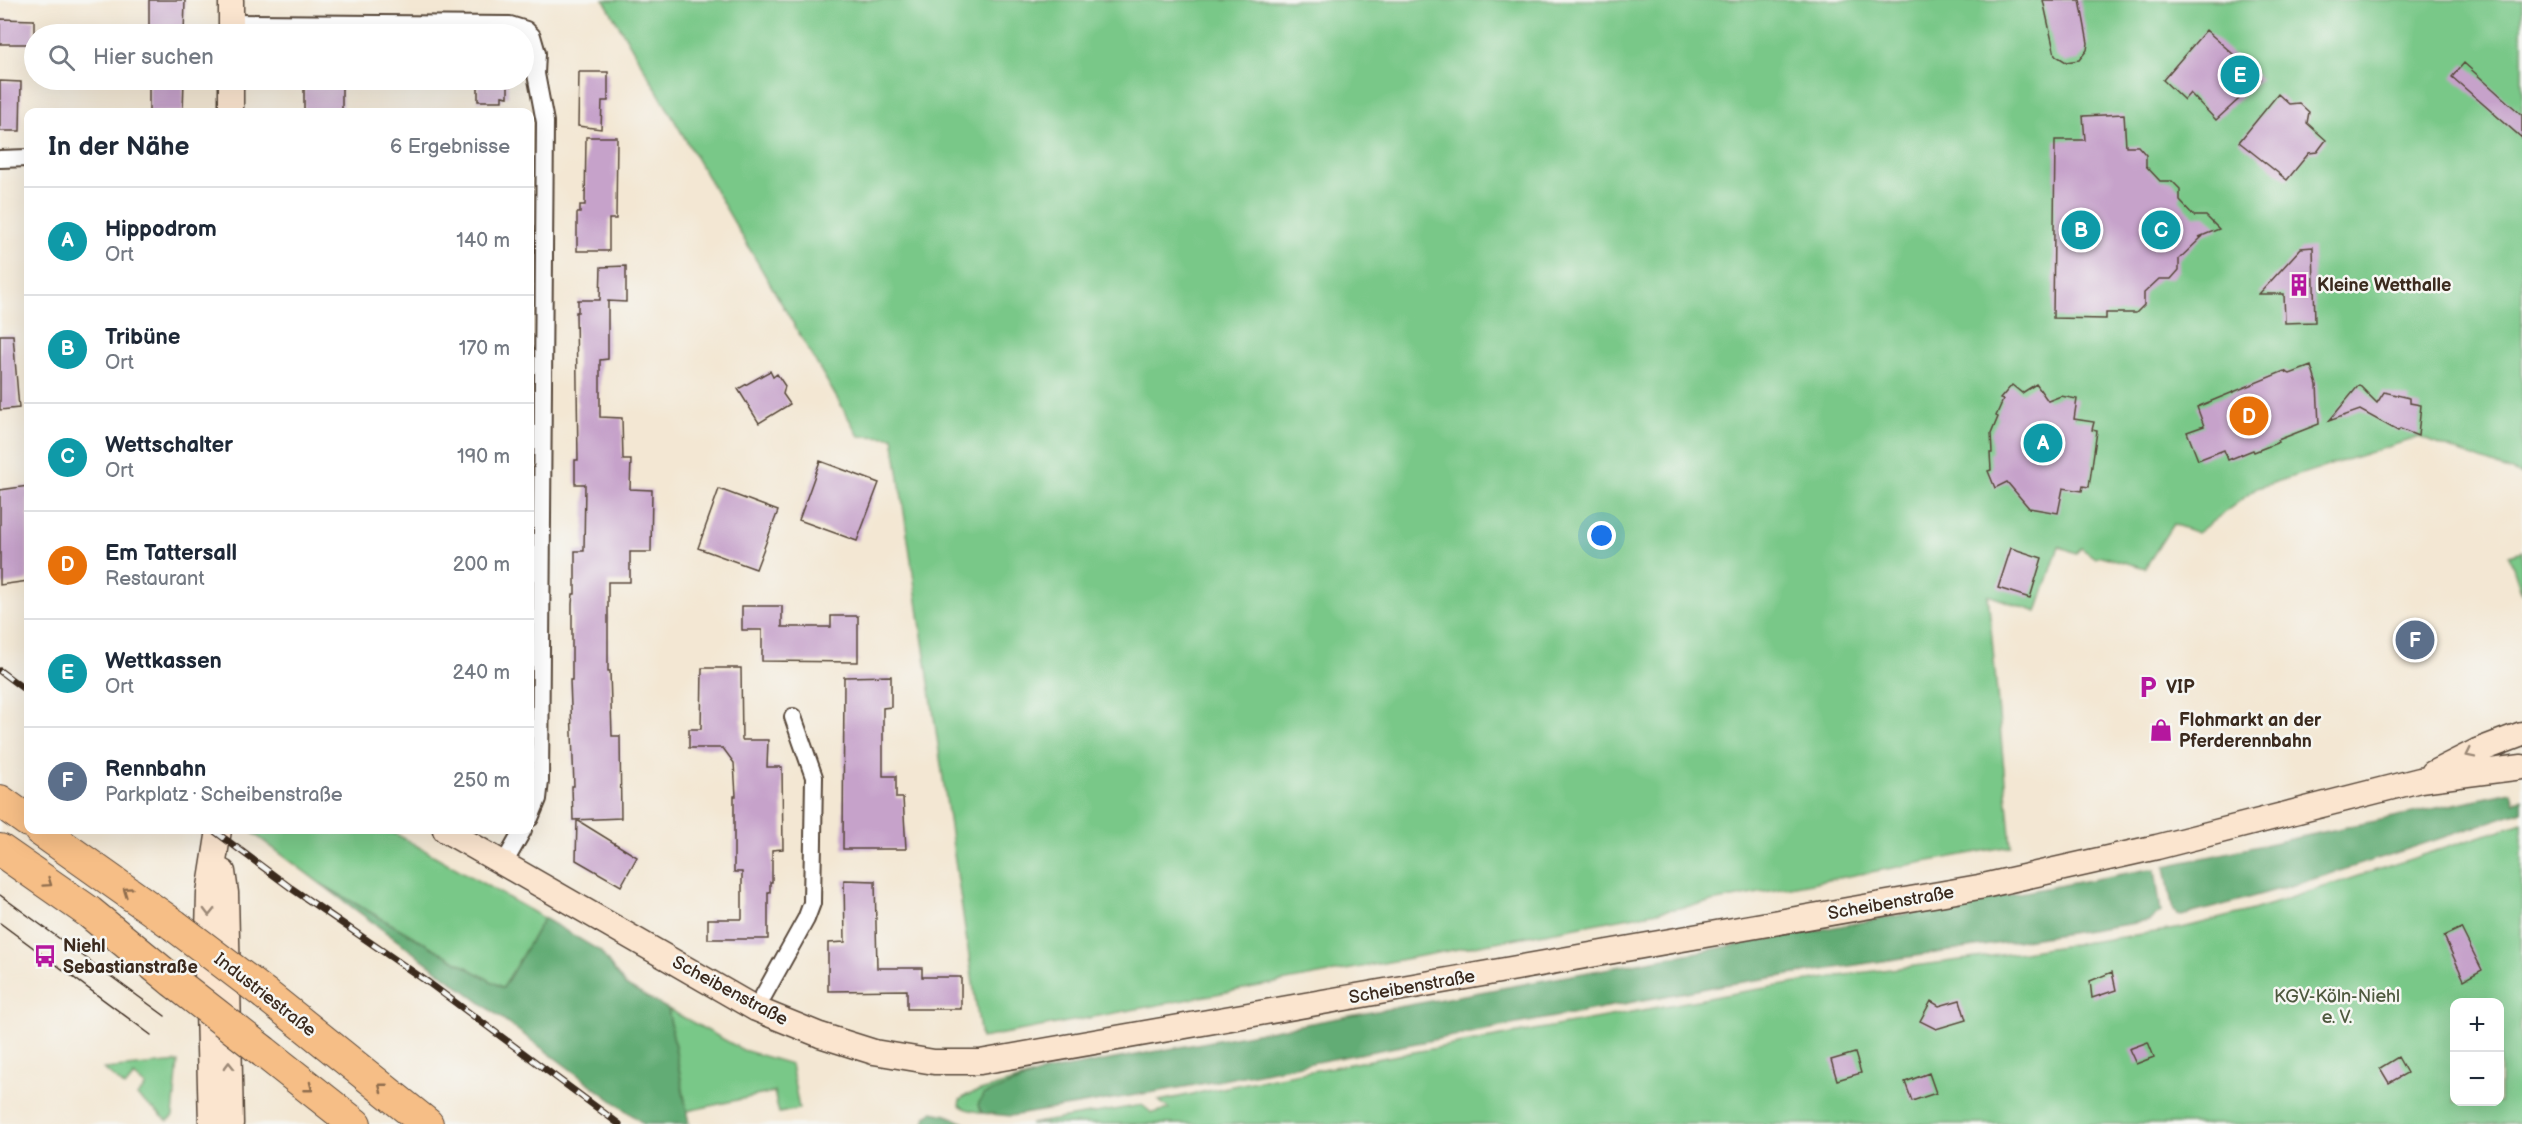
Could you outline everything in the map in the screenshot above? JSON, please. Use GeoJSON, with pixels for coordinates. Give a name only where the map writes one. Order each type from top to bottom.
{"type":"FeatureCollection","features":[{"type":"Feature","properties":{"kind":"highway"},"geometry":{"type":"LineString","coordinates":[[0,801],[24,818]]}},
{"type":"Feature","properties":{"kind":"highway","name":"Industriestraße"},"geometry":{"type":"LineString","coordinates":[[46,834],[174,925],[265,994],[427,1124]]}},
{"type":"Feature","properties":{"kind":"highway"},"geometry":{"type":"LineString","coordinates":[[0,850],[89,912],[355,1124]]}},
{"type":"Feature","properties":{"kind":"street"},"geometry":{"type":"LineString","coordinates":[[231,19],[430,24]]}},
{"type":"Feature","properties":{"kind":"street"},"geometry":{"type":"LineString","coordinates":[[534,42],[537,53],[536,74],[545,122],[540,781],[538,799],[534,808]]}},
{"type":"Feature","properties":{"kind":"street"},"geometry":{"type":"LineString","coordinates":[[231,90],[231,108]]}},
{"type":"Feature","properties":{"kind":"street"},"geometry":{"type":"LineString","coordinates":[[0,159],[24,158]]}},
{"type":"Feature","properties":{"kind":"street"},"geometry":{"type":"LineString","coordinates":[[756,1009],[806,919],[812,903],[814,777],[792,717]]}},
{"type":"Feature","properties":{"kind":"street","name":"Scheibenstraße"},"geometry":{"type":"LineString","coordinates":[[2420,780],[2477,751],[2522,734]]}},
{"type":"Feature","properties":{"kind":"street","name":"Scheibenstraße"},"geometry":{"type":"LineString","coordinates":[[452,834],[756,1009],[820,1035],[874,1052],[934,1062],[980,1062],[1980,887],[2147,850],[2420,780],[2522,767]]}},
{"type":"Feature","properties":{"kind":"street"},"geometry":{"type":"LineString","coordinates":[[211,1124],[208,927],[209,893],[218,834]]}},
{"type":"Feature","properties":{"kind":"street"},"geometry":{"type":"LineString","coordinates":[[218,834],[226,893],[231,1124]]}},
{"type":"Feature","properties":{"kind":"street"},"geometry":{"type":"LineString","coordinates":[[503,865],[521,834]]}},
{"type":"Feature","properties":{"kind":"green space"},"geometry":{"type":"Polygon","coordinates":[[[604,0],[2522,0],[2522,475],[2419,437],[2257,488],[2197,533],[2173,524],[2145,568],[2102,556],[2095,558],[2081,548],[2076,553],[2059,546],[2037,612],[1988,595],[2011,846],[981,1038],[893,437],[859,436],[604,0]]]}},
{"type":"Feature","properties":{"kind":"green space"},"geometry":{"type":"Polygon","coordinates":[[[2522,551],[2522,594],[2509,555],[2522,551]]]}},
{"type":"Feature","properties":{"kind":"green space"},"geometry":{"type":"Polygon","coordinates":[[[2511,792],[2514,802],[2522,799],[2522,811],[2267,893],[2181,916],[2173,911],[2165,866],[2511,792]]]}},
{"type":"Feature","properties":{"kind":"green space","name":"KGV-Köln-Niehl e. V."},"geometry":{"type":"Polygon","coordinates":[[[2522,823],[2520,1124],[1030,1124],[1142,1105],[1152,1113],[1169,1109],[1159,1101],[1735,993],[1859,973],[2023,952],[2182,928],[2253,910],[2522,823]]]}},
{"type":"Feature","properties":{"kind":"green space"},"geometry":{"type":"Polygon","coordinates":[[[254,834],[396,834],[544,918],[503,988],[321,884],[254,834]]]}},
{"type":"Feature","properties":{"kind":"green space"},"geometry":{"type":"Polygon","coordinates":[[[2150,869],[2155,870],[2161,912],[2149,921],[1723,985],[1190,1086],[1011,1116],[982,1113],[978,1105],[983,1095],[1044,1072],[2150,869]]]}},
{"type":"Feature","properties":{"kind":"green space"},"geometry":{"type":"Polygon","coordinates":[[[321,884],[503,988],[544,918],[600,951],[625,985],[668,1009],[689,1124],[644,1124],[321,884]]]}},
{"type":"Feature","properties":{"kind":"green space"},"geometry":{"type":"Polygon","coordinates":[[[668,1009],[743,1050],[791,1064],[799,1109],[779,1113],[774,1092],[687,1111],[668,1009]]]}},
{"type":"Feature","properties":{"kind":"green space"},"geometry":{"type":"Polygon","coordinates":[[[178,1062],[173,1116],[168,1121],[137,1096],[146,1086],[134,1076],[125,1087],[104,1069],[178,1062]]]}},
{"type":"Feature","properties":{"kind":"green space"},"geometry":{"type":"Polygon","coordinates":[[[1044,1072],[983,1095],[978,1105],[982,1113],[959,1105],[960,1100],[967,1095],[1044,1072]]]}},
{"type":"Feature","properties":{"kind":"green space"},"geometry":{"type":"Polygon","coordinates":[[[932,1112],[947,1115],[966,1124],[924,1124],[926,1116],[932,1112]]]}},
{"type":"Feature","properties":{"kind":"building"},"geometry":{"type":"Polygon","coordinates":[[[149,0],[185,0],[184,24],[149,24],[149,0]]]}},
{"type":"Feature","properties":{"kind":"building"},"geometry":{"type":"Polygon","coordinates":[[[2043,0],[2080,0],[2088,43],[2087,50],[2079,60],[2066,62],[2055,55],[2043,0]]]}},
{"type":"Feature","properties":{"kind":"building"},"geometry":{"type":"Polygon","coordinates":[[[0,19],[34,20],[34,24],[24,24],[24,44],[0,44],[0,19]]]}},
{"type":"Feature","properties":{"kind":"building"},"geometry":{"type":"Polygon","coordinates":[[[2206,30],[2261,79],[2216,120],[2190,93],[2184,100],[2163,80],[2206,30]]]}},
{"type":"Feature","properties":{"kind":"building"},"geometry":{"type":"Polygon","coordinates":[[[2464,63],[2522,115],[2522,138],[2452,77],[2464,63]]]}},
{"type":"Feature","properties":{"kind":"building"},"geometry":{"type":"Polygon","coordinates":[[[579,72],[608,72],[608,101],[602,101],[601,129],[578,126],[579,72]]]}},
{"type":"Feature","properties":{"kind":"building"},"geometry":{"type":"Polygon","coordinates":[[[0,81],[21,82],[20,131],[0,131],[0,81]]]}},
{"type":"Feature","properties":{"kind":"building"},"geometry":{"type":"Polygon","coordinates":[[[149,90],[184,90],[183,108],[149,108],[149,90]]]}},
{"type":"Feature","properties":{"kind":"building"},"geometry":{"type":"Polygon","coordinates":[[[304,90],[342,90],[342,108],[304,108],[304,90]]]}},
{"type":"Feature","properties":{"kind":"building"},"geometry":{"type":"Polygon","coordinates":[[[478,90],[508,90],[508,97],[502,96],[502,101],[478,101],[478,90]]]}},
{"type":"Feature","properties":{"kind":"building"},"geometry":{"type":"Polygon","coordinates":[[[2278,94],[2289,104],[2299,103],[2309,112],[2307,123],[2326,140],[2317,152],[2309,153],[2287,180],[2239,142],[2278,94]]]}},
{"type":"Feature","properties":{"kind":"building"},"geometry":{"type":"Polygon","coordinates":[[[2124,114],[2126,146],[2138,146],[2146,155],[2146,166],[2160,181],[2172,181],[2180,189],[2180,201],[2194,216],[2206,216],[2219,229],[2199,237],[2202,237],[2179,259],[2179,270],[2171,279],[2159,279],[2144,293],[2144,305],[2136,313],[2106,313],[2106,319],[2053,318],[2055,140],[2085,140],[2083,116],[2124,114]]]}},
{"type":"Feature","properties":{"kind":"building"},"geometry":{"type":"Polygon","coordinates":[[[586,137],[617,137],[616,219],[609,219],[609,251],[577,251],[577,213],[580,213],[580,205],[585,205],[586,137]]]}},
{"type":"Feature","properties":{"kind":"building","name":"Kleine Wetthalle"},"geometry":{"type":"Polygon","coordinates":[[[2313,247],[2315,322],[2285,323],[2284,294],[2259,294],[2301,248],[2313,247]]]}},
{"type":"Feature","properties":{"kind":"building"},"geometry":{"type":"Polygon","coordinates":[[[626,266],[626,302],[608,301],[608,359],[600,360],[600,417],[622,418],[623,460],[631,460],[630,489],[652,490],[651,552],[630,552],[630,582],[608,582],[608,671],[610,671],[612,736],[620,736],[621,818],[573,820],[570,680],[572,680],[572,604],[573,594],[575,594],[575,551],[584,551],[585,484],[575,484],[575,460],[578,460],[576,312],[578,312],[578,300],[600,300],[601,267],[626,266]]]}},
{"type":"Feature","properties":{"kind":"building"},"geometry":{"type":"Polygon","coordinates":[[[0,335],[13,335],[19,408],[0,410],[0,335]]]}},
{"type":"Feature","properties":{"kind":"building"},"geometry":{"type":"Polygon","coordinates":[[[2311,366],[2317,385],[2319,424],[2254,452],[2253,450],[2228,460],[2224,450],[2198,460],[2187,432],[2204,426],[2197,407],[2284,371],[2290,374],[2311,366]]]}},
{"type":"Feature","properties":{"kind":"building"},"geometry":{"type":"Polygon","coordinates":[[[770,371],[773,377],[777,374],[785,386],[783,394],[790,404],[759,423],[738,389],[770,371]]]}},
{"type":"Feature","properties":{"kind":"building"},"geometry":{"type":"Polygon","coordinates":[[[2036,384],[2048,401],[2061,396],[2077,399],[2074,419],[2094,422],[2092,430],[2097,431],[2089,487],[2083,486],[2082,491],[2063,488],[2058,513],[2029,508],[2007,482],[1995,488],[1988,471],[1991,470],[1991,434],[2003,400],[2000,399],[2012,385],[2022,393],[2036,384]]]}},
{"type":"Feature","properties":{"kind":"building"},"geometry":{"type":"Polygon","coordinates":[[[2359,385],[2377,403],[2384,392],[2410,398],[2410,403],[2421,405],[2418,436],[2400,429],[2398,431],[2360,410],[2329,421],[2359,385]]]}},
{"type":"Feature","properties":{"kind":"building"},"geometry":{"type":"Polygon","coordinates":[[[820,461],[879,483],[857,541],[799,520],[820,461]]]}},
{"type":"Feature","properties":{"kind":"building"},"geometry":{"type":"Polygon","coordinates":[[[24,487],[24,582],[0,585],[0,490],[24,487]]]}},
{"type":"Feature","properties":{"kind":"building"},"geometry":{"type":"Polygon","coordinates":[[[719,489],[778,511],[756,569],[698,548],[719,489]]]}},
{"type":"Feature","properties":{"kind":"building"},"geometry":{"type":"Polygon","coordinates":[[[2011,548],[2042,558],[2030,598],[1998,588],[2011,548]]]}},
{"type":"Feature","properties":{"kind":"building"},"geometry":{"type":"Polygon","coordinates":[[[742,606],[782,606],[782,627],[831,627],[831,616],[858,616],[858,662],[762,661],[762,630],[742,630],[742,606]]]}},
{"type":"Feature","properties":{"kind":"building"},"geometry":{"type":"Polygon","coordinates":[[[702,668],[741,668],[742,740],[768,740],[767,767],[782,767],[783,849],[772,850],[772,882],[770,882],[770,892],[768,892],[768,939],[708,939],[708,919],[742,919],[742,872],[734,872],[734,796],[736,796],[734,763],[723,748],[689,748],[689,729],[701,729],[702,668]]]}},
{"type":"Feature","properties":{"kind":"building"},"geometry":{"type":"Polygon","coordinates":[[[891,676],[891,707],[883,708],[883,776],[896,776],[896,798],[903,798],[906,849],[843,849],[844,677],[891,676]]]}},
{"type":"Feature","properties":{"kind":"building"},"geometry":{"type":"Polygon","coordinates":[[[577,820],[637,857],[621,886],[576,860],[577,820]]]}},
{"type":"Feature","properties":{"kind":"building"},"geometry":{"type":"Polygon","coordinates":[[[844,880],[875,881],[877,968],[922,968],[922,977],[961,977],[961,1009],[907,1009],[907,990],[828,991],[828,943],[845,942],[844,880]]]}},
{"type":"Feature","properties":{"kind":"building"},"geometry":{"type":"Polygon","coordinates":[[[2461,928],[2482,970],[2464,980],[2444,936],[2461,928]]]}},
{"type":"Feature","properties":{"kind":"building"},"geometry":{"type":"Polygon","coordinates":[[[2112,972],[2116,990],[2092,998],[2090,981],[2112,972]]]}},
{"type":"Feature","properties":{"kind":"building"},"geometry":{"type":"Polygon","coordinates":[[[1960,1000],[1966,1020],[1936,1029],[1920,1021],[1931,1001],[1939,1006],[1960,1000]]]}},
{"type":"Feature","properties":{"kind":"building"},"geometry":{"type":"Polygon","coordinates":[[[2148,1042],[2154,1057],[2136,1064],[2129,1049],[2148,1042]]]}},
{"type":"Feature","properties":{"kind":"building"},"geometry":{"type":"Polygon","coordinates":[[[1855,1053],[1861,1073],[1837,1080],[1831,1060],[1855,1053]]]}},
{"type":"Feature","properties":{"kind":"building"},"geometry":{"type":"Polygon","coordinates":[[[2398,1057],[2407,1073],[2389,1083],[2380,1068],[2398,1057]]]}},
{"type":"Feature","properties":{"kind":"building"},"geometry":{"type":"Polygon","coordinates":[[[1929,1073],[1936,1093],[1912,1101],[1905,1082],[1929,1073]]]}},
{"type":"Feature","properties":{"kind":"tram line"},"geometry":{"type":"LineString","coordinates":[[0,895],[165,1016]]}},
{"type":"Feature","properties":{"kind":"tram line"},"geometry":{"type":"LineString","coordinates":[[0,923],[151,1035]]}},
{"type":"Feature","properties":{"kind":"railway"},"geometry":{"type":"LineString","coordinates":[[0,671],[24,689]]}},
{"type":"Feature","properties":{"kind":"railway"},"geometry":{"type":"LineString","coordinates":[[218,834],[291,888],[429,983],[619,1124]]}},
{"type":"Feature","properties":{"kind":"place","name":"Wettkassen"},"geometry":{"type":"Point","coordinates":[2240,75]}},
{"type":"Feature","properties":{"kind":"place","name":"Tribüne"},"geometry":{"type":"Point","coordinates":[2081,230]}},
{"type":"Feature","properties":{"kind":"place","name":"Wettschalter"},"geometry":{"type":"Point","coordinates":[2161,230]}},
{"type":"Feature","properties":{"kind":"place","name":"Kleine Wetthalle"},"geometry":{"type":"Point","coordinates":[2299,285]}},
{"type":"Feature","properties":{"kind":"place","name":"Em Tattersall"},"geometry":{"type":"Point","coordinates":[2249,416]}},
{"type":"Feature","properties":{"kind":"place","name":"Hippodrom"},"geometry":{"type":"Point","coordinates":[2043,443]}},
{"type":"Feature","properties":{"kind":"place","name":"Rennbahn"},"geometry":{"type":"Point","coordinates":[2415,640]}},
{"type":"Feature","properties":{"kind":"place","name":"VIP"},"geometry":{"type":"Point","coordinates":[2148,687]}},
{"type":"Feature","properties":{"kind":"place","name":"Flohmarkt an der Pferderennbahn"},"geometry":{"type":"Point","coordinates":[2161,730]}},
{"type":"Feature","properties":{"kind":"place","name":"Niehl Sebastianstraße"},"geometry":{"type":"Point","coordinates":[45,956]}}]}
